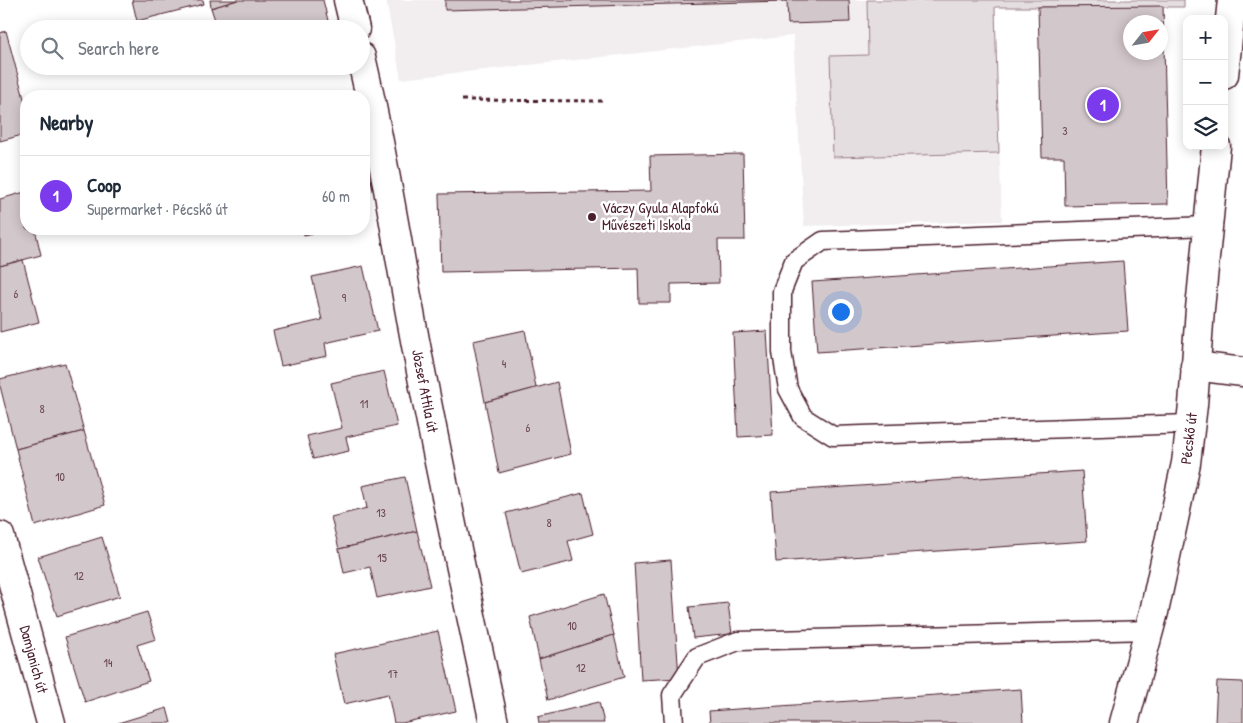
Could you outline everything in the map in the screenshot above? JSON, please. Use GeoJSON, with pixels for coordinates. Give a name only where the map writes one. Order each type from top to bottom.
{"type":"FeatureCollection","features":[{"type":"Feature","properties":{"kind":"street"},"geometry":{"type":"LineString","coordinates":[[348,0],[353,20]]}},
{"type":"Feature","properties":{"kind":"street"},"geometry":{"type":"LineString","coordinates":[[1226,60],[1232,0]]}},
{"type":"Feature","properties":{"kind":"street","name":"József Attila út"},"geometry":{"type":"LineString","coordinates":[[366,75],[369,90]]}},
{"type":"Feature","properties":{"kind":"street","name":"József Attila út"},"geometry":{"type":"LineString","coordinates":[[370,92],[418,359],[494,723]]}},
{"type":"Feature","properties":{"kind":"street","name":"Pécskő út"},"geometry":{"type":"LineString","coordinates":[[1124,723],[1149,630],[1186,464],[1216,150]]}},
{"type":"Feature","properties":{"kind":"street"},"geometry":{"type":"LineString","coordinates":[[1195,366],[1243,372]]}},
{"type":"Feature","properties":{"kind":"street","name":"Damjanich út"},"geometry":{"type":"LineString","coordinates":[[0,536],[51,723]]}},
{"type":"Feature","properties":{"kind":"street"},"geometry":{"type":"LineString","coordinates":[[32,723],[40,688]]}},
{"type":"Feature","properties":{"kind":"lane"},"geometry":{"type":"LineString","coordinates":[[1190,424],[833,436],[803,417],[788,389],[782,352],[782,291],[794,261],[823,241],[1208,226]]}},
{"type":"Feature","properties":{"kind":"lane"},"geometry":{"type":"LineString","coordinates":[[674,723],[672,695],[696,657],[738,641],[1149,630]]}},
{"type":"Feature","properties":{"kind":"path"},"geometry":{"type":"LineString","coordinates":[[462,100],[603,101]]}},
{"type":"Feature","properties":{"kind":"shaded area"},"geometry":{"type":"Polygon","coordinates":[[[386,0],[994,0],[1002,221],[804,226],[793,36],[401,79],[386,0]]]}},
{"type":"Feature","properties":{"kind":"shaded area"},"geometry":{"type":"Polygon","coordinates":[[[867,0],[1184,0],[1184,7],[995,7],[999,153],[833,157],[830,56],[868,55],[867,0]]]}},
{"type":"Feature","properties":{"kind":"building"},"geometry":{"type":"Polygon","coordinates":[[[132,0],[203,0],[204,4],[137,20],[132,0]]]}},
{"type":"Feature","properties":{"kind":"building"},"geometry":{"type":"Polygon","coordinates":[[[210,0],[238,0],[211,8],[210,0]]]}},
{"type":"Feature","properties":{"kind":"building"},"geometry":{"type":"Polygon","coordinates":[[[238,0],[323,0],[328,20],[215,20],[211,8],[238,0]]]}},
{"type":"Feature","properties":{"kind":"building"},"geometry":{"type":"Polygon","coordinates":[[[445,0],[787,0],[787,1],[445,10],[445,0]]]}},
{"type":"Feature","properties":{"kind":"building"},"geometry":{"type":"Polygon","coordinates":[[[787,0],[849,0],[850,22],[788,24],[787,0]]]}},
{"type":"Feature","properties":{"kind":"building"},"geometry":{"type":"Polygon","coordinates":[[[1163,6],[1163,15],[1123,15],[1123,60],[1164,60],[1168,204],[1065,206],[1064,157],[1042,157],[1038,7],[1163,6]]]}},
{"type":"Feature","properties":{"kind":"building"},"geometry":{"type":"Polygon","coordinates":[[[6,31],[22,90],[20,90],[20,136],[0,141],[0,33],[6,31]]]}},
{"type":"Feature","properties":{"kind":"building","name":"Váczy Gyula Alapfokú Művészeti Iskola"},"geometry":{"type":"Polygon","coordinates":[[[743,154],[745,240],[718,240],[719,283],[671,284],[671,303],[639,303],[638,268],[441,272],[439,194],[651,191],[650,156],[743,154]]]}},
{"type":"Feature","properties":{"kind":"building"},"geometry":{"type":"Polygon","coordinates":[[[20,193],[20,235],[36,235],[41,255],[0,266],[0,199],[20,193]]]}},
{"type":"Feature","properties":{"kind":"building"},"geometry":{"type":"Polygon","coordinates":[[[23,260],[39,322],[0,332],[0,266],[23,260]]]}},
{"type":"Feature","properties":{"kind":"building"},"geometry":{"type":"Polygon","coordinates":[[[1123,261],[1128,331],[817,352],[812,282],[1123,261]]]}},
{"type":"Feature","properties":{"kind":"building"},"geometry":{"type":"Polygon","coordinates":[[[363,266],[378,331],[325,343],[327,356],[281,366],[273,331],[322,320],[312,277],[363,266]]]}},
{"type":"Feature","properties":{"kind":"building"},"geometry":{"type":"Polygon","coordinates":[[[525,330],[536,388],[485,402],[473,341],[525,330]]]}},
{"type":"Feature","properties":{"kind":"building"},"geometry":{"type":"Polygon","coordinates":[[[767,331],[773,435],[738,437],[733,333],[767,331]]]}},
{"type":"Feature","properties":{"kind":"building"},"geometry":{"type":"Polygon","coordinates":[[[65,363],[84,431],[16,449],[0,386],[0,379],[65,363]]]}},
{"type":"Feature","properties":{"kind":"building"},"geometry":{"type":"Polygon","coordinates":[[[384,371],[397,426],[346,437],[349,451],[313,459],[307,436],[342,428],[331,383],[384,371]]]}},
{"type":"Feature","properties":{"kind":"building"},"geometry":{"type":"Polygon","coordinates":[[[557,382],[571,454],[499,473],[485,402],[557,382]]]}},
{"type":"Feature","properties":{"kind":"building"},"geometry":{"type":"Polygon","coordinates":[[[84,431],[105,505],[35,526],[16,449],[84,431]]]}},
{"type":"Feature","properties":{"kind":"building"},"geometry":{"type":"Polygon","coordinates":[[[1082,471],[1087,541],[776,562],[771,492],[1082,471]]]}},
{"type":"Feature","properties":{"kind":"building"},"geometry":{"type":"Polygon","coordinates":[[[405,477],[417,531],[339,549],[331,517],[367,508],[362,486],[405,477]]]}},
{"type":"Feature","properties":{"kind":"building"},"geometry":{"type":"Polygon","coordinates":[[[583,493],[593,534],[568,541],[573,561],[521,574],[506,513],[583,493]]]}},
{"type":"Feature","properties":{"kind":"building"},"geometry":{"type":"Polygon","coordinates":[[[417,531],[430,586],[377,598],[370,567],[344,573],[339,549],[417,531]]]}},
{"type":"Feature","properties":{"kind":"building"},"geometry":{"type":"Polygon","coordinates":[[[102,537],[120,596],[57,616],[38,557],[102,537]]]}},
{"type":"Feature","properties":{"kind":"building"},"geometry":{"type":"Polygon","coordinates":[[[671,560],[679,678],[641,680],[634,563],[671,560]]]}},
{"type":"Feature","properties":{"kind":"building"},"geometry":{"type":"Polygon","coordinates":[[[604,594],[614,635],[539,659],[530,617],[604,594]]]}},
{"type":"Feature","properties":{"kind":"building"},"geometry":{"type":"Polygon","coordinates":[[[728,603],[732,634],[693,638],[689,607],[728,603]]]}},
{"type":"Feature","properties":{"kind":"building"},"geometry":{"type":"Polygon","coordinates":[[[147,612],[156,639],[137,645],[149,681],[85,702],[65,637],[147,612]]]}},
{"type":"Feature","properties":{"kind":"building"},"geometry":{"type":"Polygon","coordinates":[[[438,631],[456,711],[402,723],[394,723],[388,694],[344,704],[333,654],[438,631]]]}},
{"type":"Feature","properties":{"kind":"building"},"geometry":{"type":"Polygon","coordinates":[[[614,635],[624,677],[548,700],[539,659],[614,635]]]}},
{"type":"Feature","properties":{"kind":"building"},"geometry":{"type":"Polygon","coordinates":[[[1217,681],[1243,682],[1243,723],[1215,723],[1217,681]]]}},
{"type":"Feature","properties":{"kind":"building"},"geometry":{"type":"Polygon","coordinates":[[[1021,689],[1023,723],[710,723],[709,711],[1021,689]]]}},
{"type":"Feature","properties":{"kind":"building"},"geometry":{"type":"Polygon","coordinates":[[[599,702],[604,723],[539,723],[538,717],[599,702]]]}},
{"type":"Feature","properties":{"kind":"building"},"geometry":{"type":"Polygon","coordinates":[[[167,708],[171,723],[118,723],[167,708]]]}},
{"type":"Feature","properties":{"kind":"place","name":"Coop"},"geometry":{"type":"Point","coordinates":[1103,105]}},
{"type":"Feature","properties":{"kind":"place","name":"Váczy Gyula Alapfokú Művészeti Iskola"},"geometry":{"type":"Point","coordinates":[592,217]}}]}
